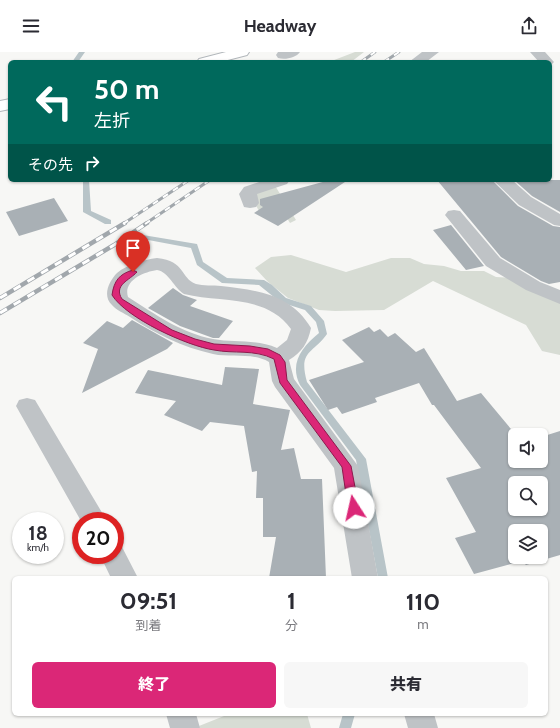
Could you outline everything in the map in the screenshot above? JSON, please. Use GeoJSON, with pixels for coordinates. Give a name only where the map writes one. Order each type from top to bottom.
{"type":"FeatureCollection","features":[{"type":"Feature","properties":{"kind":"main road"},"geometry":{"type":"LineString","coordinates":[[212,60],[242,52]]}},
{"type":"Feature","properties":{"kind":"street"},"geometry":{"type":"LineString","coordinates":[[419,60],[432,52]]}},
{"type":"Feature","properties":{"kind":"street"},"geometry":{"type":"LineString","coordinates":[[537,52],[546,60]]}},
{"type":"Feature","properties":{"kind":"street"},"geometry":{"type":"LineString","coordinates":[[250,202],[248,194],[250,191],[275,182]]}},
{"type":"Feature","properties":{"kind":"street"},"geometry":{"type":"LineString","coordinates":[[504,182],[525,201],[560,221]]}},
{"type":"Feature","properties":{"kind":"street"},"geometry":{"type":"LineString","coordinates":[[454,215],[493,262],[533,286],[560,298]]}},
{"type":"Feature","properties":{"kind":"street"},"geometry":{"type":"LineString","coordinates":[[277,357],[288,351],[299,342],[302,328],[295,317],[276,303],[248,296],[191,289],[182,283],[172,270],[164,265],[153,264],[143,268],[123,277],[117,284],[116,295],[119,301],[169,332],[192,341],[214,347],[250,349],[268,352],[277,357],[280,362],[283,381],[346,466],[365,576]]}},
{"type":"Feature","properties":{"kind":"street"},"geometry":{"type":"LineString","coordinates":[[27,406],[89,512]]}},
{"type":"Feature","properties":{"kind":"street"},"geometry":{"type":"LineString","coordinates":[[118,564],[124,576]]}},
{"type":"Feature","properties":{"kind":"street"},"geometry":{"type":"LineString","coordinates":[[182,716],[185,728]]}},
{"type":"Feature","properties":{"kind":"street"},"geometry":{"type":"LineString","coordinates":[[420,716],[423,728]]}},
{"type":"Feature","properties":{"kind":"shaded area"},"geometry":{"type":"Polygon","coordinates":[[[355,52],[364,52],[354,60],[334,60],[355,52]]]}},
{"type":"Feature","properties":{"kind":"shaded area"},"geometry":{"type":"Polygon","coordinates":[[[274,184],[296,220],[290,223],[285,215],[259,211],[254,202],[258,189],[274,184]]]}},
{"type":"Feature","properties":{"kind":"shaded area"},"geometry":{"type":"Polygon","coordinates":[[[291,255],[346,272],[391,258],[410,258],[424,264],[444,266],[461,271],[484,271],[496,277],[516,278],[560,300],[560,355],[542,351],[526,325],[433,281],[384,310],[319,310],[288,298],[268,282],[255,268],[271,257],[291,255]]]}},
{"type":"Feature","properties":{"kind":"shaded area"},"geometry":{"type":"Polygon","coordinates":[[[224,716],[308,716],[311,728],[200,728],[199,726],[224,716]]]}},
{"type":"Feature","properties":{"kind":"building"},"geometry":{"type":"Polygon","coordinates":[[[552,180],[560,180],[560,212],[532,196],[516,182],[552,182],[552,180]]]}},
{"type":"Feature","properties":{"kind":"building"},"geometry":{"type":"Polygon","coordinates":[[[323,182],[345,182],[278,226],[254,213],[263,207],[260,205],[260,199],[323,182]]]}},
{"type":"Feature","properties":{"kind":"building"},"geometry":{"type":"Polygon","coordinates":[[[439,182],[494,182],[518,206],[553,226],[560,227],[560,282],[549,284],[541,281],[501,257],[439,182]]]}},
{"type":"Feature","properties":{"kind":"building"},"geometry":{"type":"Polygon","coordinates":[[[54,198],[68,221],[19,236],[6,212],[54,198]]]}},
{"type":"Feature","properties":{"kind":"building"},"geometry":{"type":"Polygon","coordinates":[[[451,225],[484,266],[466,270],[433,230],[451,225]]]}},
{"type":"Feature","properties":{"kind":"building"},"geometry":{"type":"Polygon","coordinates":[[[173,288],[183,295],[197,300],[190,306],[233,321],[219,338],[213,338],[180,326],[148,308],[173,288]]]}},
{"type":"Feature","properties":{"kind":"building"},"geometry":{"type":"Polygon","coordinates":[[[132,320],[173,343],[167,349],[82,393],[98,349],[83,343],[107,321],[123,328],[132,320]]]}},
{"type":"Feature","properties":{"kind":"building"},"geometry":{"type":"Polygon","coordinates":[[[369,327],[374,332],[380,329],[388,337],[395,333],[416,352],[424,348],[457,401],[481,393],[510,428],[508,428],[508,468],[548,468],[548,435],[560,431],[560,555],[548,559],[548,524],[508,524],[508,564],[511,564],[474,574],[455,538],[476,532],[446,478],[481,468],[434,405],[432,405],[419,383],[375,398],[377,402],[342,414],[337,407],[328,410],[309,380],[364,362],[342,340],[369,327]]]}},
{"type":"Feature","properties":{"kind":"building"},"geometry":{"type":"Polygon","coordinates":[[[225,367],[259,369],[253,404],[290,410],[281,450],[294,448],[301,479],[322,479],[326,576],[269,576],[276,537],[263,537],[263,498],[256,498],[257,471],[252,472],[244,426],[210,422],[202,431],[164,415],[176,401],[135,393],[148,370],[222,385],[225,367]]]}},
{"type":"Feature","properties":{"kind":"waterway"},"geometry":{"type":"LineString","coordinates":[[76,60],[82,52]]}},
{"type":"Feature","properties":{"kind":"waterway"},"geometry":{"type":"LineString","coordinates":[[86,182],[87,212],[108,222]]}},
{"type":"Feature","properties":{"kind":"waterway"},"geometry":{"type":"LineString","coordinates":[[146,237],[194,246],[200,263],[225,281],[261,282],[283,300],[308,308],[320,321],[323,334],[302,355],[300,361],[300,375],[303,383],[361,459],[383,576]]}},
{"type":"Feature","properties":{"kind":"waterway"},"geometry":{"type":"LineString","coordinates":[[345,728],[348,716]]}},
{"type":"Feature","properties":{"kind":"railway"},"geometry":{"type":"LineString","coordinates":[[364,60],[375,52]]}},
{"type":"Feature","properties":{"kind":"railway"},"geometry":{"type":"LineString","coordinates":[[387,60],[399,52]]}},
{"type":"Feature","properties":{"kind":"railway"},"geometry":{"type":"LineString","coordinates":[[123,224],[186,182]]}},
{"type":"Feature","properties":{"kind":"railway"},"geometry":{"type":"LineString","coordinates":[[145,224],[207,182]]}},
{"type":"Feature","properties":{"kind":"railway"},"geometry":{"type":"LineString","coordinates":[[0,298],[125,223]]}},
{"type":"Feature","properties":{"kind":"railway"},"geometry":{"type":"LineString","coordinates":[[0,313],[114,245],[147,223]]}},
{"type":"Feature","properties":{"kind":"route"},"geometry":{"type":"LineString","coordinates":[[133,272],[123,277],[117,284],[116,295],[119,301],[135,309],[147,319],[169,332],[192,341],[214,347],[250,349],[268,352],[277,357],[280,362],[283,381],[288,389],[346,466],[354,508]]}}]}
